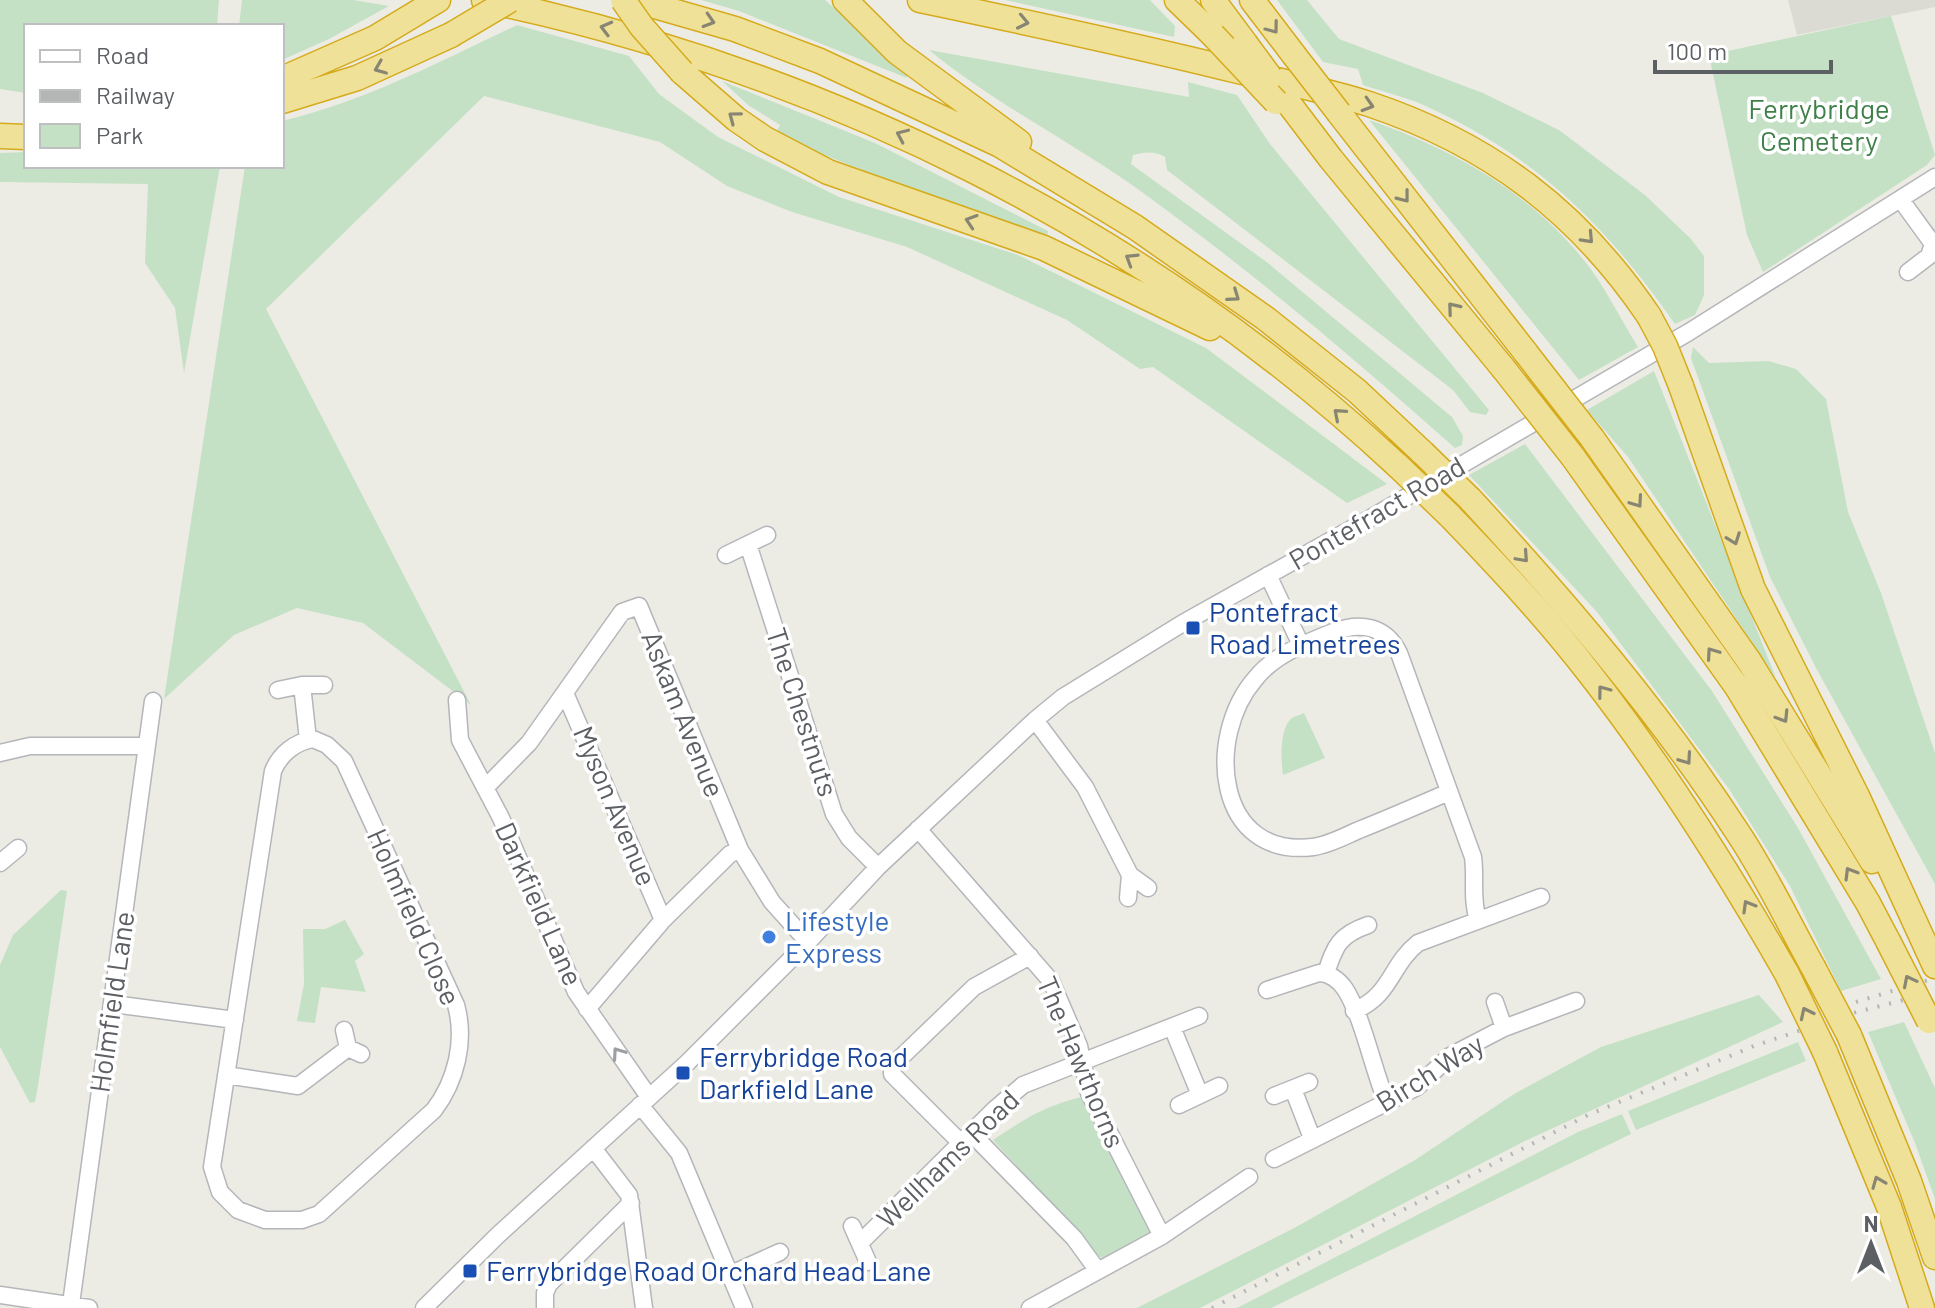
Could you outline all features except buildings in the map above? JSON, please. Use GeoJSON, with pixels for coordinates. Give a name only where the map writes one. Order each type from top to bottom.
{"type":"FeatureCollection","features":[{"type":"Feature","properties":{"kind":"highway"},"geometry":{"type":"LineString","coordinates":[[284,95],[347,52],[438,0]]}},
{"type":"Feature","properties":{"kind":"highway"},"geometry":{"type":"LineString","coordinates":[[484,0],[610,29],[707,58],[823,101],[936,151],[1011,189],[1140,265],[1221,321],[1301,382],[1398,466],[1449,515],[1542,615],[1644,745],[1719,858],[1787,974],[1825,1052],[1889,1207],[1922,1308]]}},
{"type":"Feature","properties":{"kind":"highway"},"geometry":{"type":"LineString","coordinates":[[284,95],[357,78],[451,35],[510,0]]}},
{"type":"Feature","properties":{"kind":"highway"},"geometry":{"type":"LineString","coordinates":[[623,0],[642,27],[682,72],[736,119],[796,156],[861,185],[1000,230],[1044,248],[1203,324],[1301,382]]}},
{"type":"Feature","properties":{"kind":"highway"},"geometry":{"type":"LineString","coordinates":[[634,0],[735,29],[834,67],[1000,145],[1135,227]]}},
{"type":"Feature","properties":{"kind":"highway"},"geometry":{"type":"LineString","coordinates":[[845,0],[876,33],[919,69],[1265,318],[1357,391],[1470,499],[1564,602],[1675,744],[1739,834],[1849,1035],[1909,1181],[1935,1257]]}},
{"type":"Feature","properties":{"kind":"highway"},"geometry":{"type":"LineString","coordinates":[[920,0],[1214,65],[1366,103],[1432,128],[1496,162],[1555,206],[1606,257],[1649,316],[1665,346],[1753,589],[1857,796],[1935,966]]}},
{"type":"Feature","properties":{"kind":"highway"},"geometry":{"type":"LineString","coordinates":[[1177,0],[1283,103],[1573,457],[1737,687],[1868,903],[1932,1026]]}},
{"type":"Feature","properties":{"kind":"highway"},"geometry":{"type":"LineString","coordinates":[[1213,0],[1283,103]]}},
{"type":"Feature","properties":{"kind":"highway"},"geometry":{"type":"LineString","coordinates":[[1252,0],[1592,438],[1749,661],[1915,926]]}},
{"type":"Feature","properties":{"kind":"highway"},"geometry":{"type":"LineString","coordinates":[[0,124],[24,125]]}},
{"type":"Feature","properties":{"kind":"highway"},"geometry":{"type":"LineString","coordinates":[[0,136],[24,137]]}},
{"type":"Feature","properties":{"kind":"street","name":"Pontefract Road"},"geometry":{"type":"LineString","coordinates":[[424,1308],[498,1235],[728,1024],[918,829],[1035,720],[1091,678],[1689,332],[1935,177]]}},
{"type":"Feature","properties":{"kind":"street"},"geometry":{"type":"LineString","coordinates":[[1901,200],[1933,244],[1929,256],[1908,272]]}},
{"type":"Feature","properties":{"kind":"street"},"geometry":{"type":"LineString","coordinates":[[726,555],[767,535]]}},
{"type":"Feature","properties":{"kind":"street","name":"The Chestnuts"},"geometry":{"type":"LineString","coordinates":[[748,544],[834,814],[849,838],[878,867]]}},
{"type":"Feature","properties":{"kind":"street"},"geometry":{"type":"LineString","coordinates":[[1268,575],[1301,645]]}},
{"type":"Feature","properties":{"kind":"street","name":"Askam Avenue"},"geometry":{"type":"LineString","coordinates":[[485,788],[529,743],[622,612],[639,606],[740,850],[772,902],[808,942]]}},
{"type":"Feature","properties":{"kind":"street"},"geometry":{"type":"LineString","coordinates":[[1449,792],[1317,847],[1290,847],[1261,838],[1250,830],[1235,807],[1227,778],[1225,753],[1232,719],[1255,678],[1281,656],[1301,645],[1356,625],[1368,626],[1393,641],[1449,792],[1469,846],[1475,871],[1472,895],[1478,920]]}},
{"type":"Feature","properties":{"kind":"street"},"geometry":{"type":"LineString","coordinates":[[302,685],[308,740]]}},
{"type":"Feature","properties":{"kind":"street"},"geometry":{"type":"LineString","coordinates":[[278,690],[324,685]]}},
{"type":"Feature","properties":{"kind":"street","name":"Myson Avenue"},"geometry":{"type":"LineString","coordinates":[[565,693],[663,920]]}},
{"type":"Feature","properties":{"kind":"street","name":"Darkfield Lane"},"geometry":{"type":"LineString","coordinates":[[457,700],[460,740],[501,818],[576,992],[679,1153],[744,1308]]}},
{"type":"Feature","properties":{"kind":"street","name":"Holmfield Lane"},"geometry":{"type":"LineString","coordinates":[[71,1304],[153,701]]}},
{"type":"Feature","properties":{"kind":"street"},"geometry":{"type":"LineString","coordinates":[[1035,720],[1085,787],[1130,875],[1148,888]]}},
{"type":"Feature","properties":{"kind":"street","name":"Holmfield Close"},"geometry":{"type":"LineString","coordinates":[[308,740],[319,740],[344,761],[456,1005],[460,1032],[456,1069],[434,1110],[319,1214],[285,1221],[265,1220],[238,1210],[220,1192],[212,1167],[235,1020],[273,771],[277,761],[287,751],[308,740]]}},
{"type":"Feature","properties":{"kind":"street"},"geometry":{"type":"LineString","coordinates":[[0,753],[30,746],[147,746]]}},
{"type":"Feature","properties":{"kind":"street","name":"The Hawthorns"},"geometry":{"type":"LineString","coordinates":[[918,829],[1051,981],[1083,1063],[1089,1093],[1162,1236]]}},
{"type":"Feature","properties":{"kind":"street"},"geometry":{"type":"LineString","coordinates":[[0,863],[18,848]]}},
{"type":"Feature","properties":{"kind":"street"},"geometry":{"type":"LineString","coordinates":[[587,1009],[663,920],[730,854],[740,850]]}},
{"type":"Feature","properties":{"kind":"street"},"geometry":{"type":"LineString","coordinates":[[1128,898],[1130,875]]}},
{"type":"Feature","properties":{"kind":"street"},"geometry":{"type":"LineString","coordinates":[[1354,1011],[1371,1004],[1383,992],[1408,951],[1418,943],[1541,897]]}},
{"type":"Feature","properties":{"kind":"street"},"geometry":{"type":"LineString","coordinates":[[1326,973],[1335,945],[1355,930],[1368,925]]}},
{"type":"Feature","properties":{"kind":"street"},"geometry":{"type":"LineString","coordinates":[[1030,956],[974,987],[892,1066],[892,1074],[1074,1238],[1098,1271]]}},
{"type":"Feature","properties":{"kind":"street"},"geometry":{"type":"LineString","coordinates":[[1267,990],[1326,973],[1346,990],[1387,1103]]}},
{"type":"Feature","properties":{"kind":"street","name":"Birch Way"},"geometry":{"type":"LineString","coordinates":[[1274,1159],[1417,1087],[1450,1056],[1504,1028],[1576,1001]]}},
{"type":"Feature","properties":{"kind":"street","name":"Birch Way"},"geometry":{"type":"LineString","coordinates":[[1495,1002],[1504,1028]]}},
{"type":"Feature","properties":{"kind":"street"},"geometry":{"type":"LineString","coordinates":[[113,1004],[235,1020]]}},
{"type":"Feature","properties":{"kind":"street","name":"Wellhams Road"},"geometry":{"type":"LineString","coordinates":[[860,1243],[1023,1085],[1199,1016]]}},
{"type":"Feature","properties":{"kind":"street"},"geometry":{"type":"LineString","coordinates":[[1172,1027],[1200,1095]]}},
{"type":"Feature","properties":{"kind":"street"},"geometry":{"type":"LineString","coordinates":[[226,1075],[298,1086],[354,1051],[344,1030]]}},
{"type":"Feature","properties":{"kind":"street"},"geometry":{"type":"LineString","coordinates":[[1274,1096],[1309,1082]]}},
{"type":"Feature","properties":{"kind":"street"},"geometry":{"type":"LineString","coordinates":[[1179,1105],[1219,1086]]}},
{"type":"Feature","properties":{"kind":"street"},"geometry":{"type":"LineString","coordinates":[[1293,1089],[1312,1138]]}},
{"type":"Feature","properties":{"kind":"street"},"geometry":{"type":"LineString","coordinates":[[593,1148],[625,1188],[631,1203],[644,1308]]}},
{"type":"Feature","properties":{"kind":"street"},"geometry":{"type":"LineString","coordinates":[[1030,1308],[1162,1236],[1249,1177]]}},
{"type":"Feature","properties":{"kind":"street"},"geometry":{"type":"LineString","coordinates":[[545,1308],[545,1293],[549,1284],[631,1203]]}},
{"type":"Feature","properties":{"kind":"street","name":"Wellhams Road"},"geometry":{"type":"LineString","coordinates":[[852,1226],[868,1262]]}},
{"type":"Feature","properties":{"kind":"street"},"geometry":{"type":"LineString","coordinates":[[729,1275],[780,1252]]}},
{"type":"Feature","properties":{"kind":"street"},"geometry":{"type":"LineString","coordinates":[[0,1295],[89,1308]]}},
{"type":"Feature","properties":{"kind":"shaded area"},"geometry":{"type":"Polygon","coordinates":[[[1788,0],[1935,0],[1935,7],[1797,35],[1788,0]]]}},
{"type":"Feature","properties":{"kind":"green space"},"geometry":{"type":"Polygon","coordinates":[[[0,0],[219,0],[217,24],[24,24],[24,93],[0,89],[0,0]]]}},
{"type":"Feature","properties":{"kind":"green space"},"geometry":{"type":"Polygon","coordinates":[[[242,0],[353,0],[389,6],[284,59],[284,24],[239,24],[242,0]]]}},
{"type":"Feature","properties":{"kind":"green space"},"geometry":{"type":"Polygon","coordinates":[[[701,0],[825,0],[904,68],[907,78],[739,11],[701,0]]]}},
{"type":"Feature","properties":{"kind":"green space"},"geometry":{"type":"Polygon","coordinates":[[[1005,0],[1150,0],[1175,26],[1174,37],[1005,0]]]}},
{"type":"Feature","properties":{"kind":"green space"},"geometry":{"type":"Polygon","coordinates":[[[1277,0],[1307,0],[1339,39],[1483,93],[1559,130],[1645,195],[1691,239],[1704,256],[1704,295],[1695,315],[1675,324],[1650,289],[1597,227],[1569,199],[1506,150],[1424,105],[1363,85],[1358,69],[1323,62],[1277,0]]]}},
{"type":"Feature","properties":{"kind":"green space","name":"Ferrybridge Cemetery"},"geometry":{"type":"Polygon","coordinates":[[[1891,16],[1935,155],[1927,165],[1763,272],[1747,235],[1709,55],[1891,16]]]}},
{"type":"Feature","properties":{"kind":"green space"},"geometry":{"type":"Polygon","coordinates":[[[517,25],[629,56],[659,94],[718,137],[839,197],[1018,255],[1206,348],[1387,484],[1347,503],[1153,367],[1140,369],[1067,320],[907,247],[792,212],[727,186],[660,142],[484,96],[266,309],[471,705],[363,623],[297,608],[234,635],[164,699],[245,168],[284,168],[284,120],[343,103],[517,25]]]}},
{"type":"Feature","properties":{"kind":"green space"},"geometry":{"type":"Polygon","coordinates":[[[929,50],[1189,97],[1188,82],[1237,95],[1270,144],[1489,410],[1486,415],[1470,412],[1453,390],[1167,170],[1165,157],[1149,153],[1133,155],[1131,164],[1268,263],[1452,417],[1463,436],[1462,445],[1455,448],[1306,319],[1190,227],[1123,179],[982,89],[929,50]]]}},
{"type":"Feature","properties":{"kind":"green space"},"geometry":{"type":"Polygon","coordinates":[[[722,81],[875,143],[1048,231],[1047,238],[877,176],[776,133],[780,125],[748,105],[722,81]]]}},
{"type":"Feature","properties":{"kind":"green space"},"geometry":{"type":"Polygon","coordinates":[[[1369,120],[1462,160],[1544,218],[1590,268],[1638,347],[1579,380],[1369,120]]]}},
{"type":"Feature","properties":{"kind":"green space"},"geometry":{"type":"Polygon","coordinates":[[[24,152],[24,168],[220,168],[184,373],[175,308],[145,263],[148,184],[0,182],[0,153],[24,152]]]}},
{"type":"Feature","properties":{"kind":"green space"},"geometry":{"type":"Polygon","coordinates":[[[1693,347],[1709,363],[1768,361],[1796,369],[1826,399],[1848,512],[1881,593],[1935,753],[1935,884],[1816,668],[1770,577],[1691,358],[1693,347]]]}},
{"type":"Feature","properties":{"kind":"green space"},"geometry":{"type":"Polygon","coordinates":[[[1654,371],[1776,678],[1628,457],[1587,410],[1654,371]]]}},
{"type":"Feature","properties":{"kind":"green space"},"geometry":{"type":"Polygon","coordinates":[[[1525,444],[1712,691],[1798,828],[1881,979],[1841,991],[1790,886],[1729,789],[1597,612],[1469,475],[1525,444]]]}},
{"type":"Feature","properties":{"kind":"green space"},"geometry":{"type":"Polygon","coordinates":[[[1304,713],[1325,758],[1283,775],[1285,729],[1292,718],[1304,713]]]}},
{"type":"Feature","properties":{"kind":"green space"},"geometry":{"type":"Polygon","coordinates":[[[61,890],[67,891],[38,1086],[35,1102],[30,1103],[0,1047],[0,965],[13,935],[61,890]]]}},
{"type":"Feature","properties":{"kind":"green space"},"geometry":{"type":"Polygon","coordinates":[[[345,920],[364,954],[355,961],[366,992],[321,987],[315,1023],[297,1021],[304,984],[303,929],[325,929],[345,920]]]}},
{"type":"Feature","properties":{"kind":"green space"},"geometry":{"type":"Polygon","coordinates":[[[1759,995],[1783,1022],[1525,1141],[1200,1308],[1137,1308],[1296,1227],[1415,1160],[1514,1094],[1601,1047],[1759,995]]]}},
{"type":"Feature","properties":{"kind":"green space"},"geometry":{"type":"Polygon","coordinates":[[[1904,1022],[1935,1088],[1935,1199],[1868,1032],[1904,1022]]]}},
{"type":"Feature","properties":{"kind":"green space"},"geometry":{"type":"Polygon","coordinates":[[[1798,1042],[1806,1061],[1636,1130],[1628,1111],[1798,1042]]]}},
{"type":"Feature","properties":{"kind":"green space"},"geometry":{"type":"Polygon","coordinates":[[[1085,1096],[1153,1233],[1106,1258],[1100,1257],[993,1140],[1037,1113],[1085,1096]]]}},
{"type":"Feature","properties":{"kind":"green space"},"geometry":{"type":"Polygon","coordinates":[[[1622,1114],[1631,1134],[1271,1308],[1237,1308],[1578,1132],[1622,1114]]]}},
{"type":"Feature","properties":{"kind":"railway"},"geometry":{"type":"LineString","coordinates":[[1856,1002],[1935,978]]}},
{"type":"Feature","properties":{"kind":"railway"},"geometry":{"type":"LineString","coordinates":[[1212,1308],[1588,1115],[1754,1046],[1849,1014],[1935,992]]}},
{"type":"Feature","properties":{"kind":"place","name":"Pontefract Road Limetrees"},"geometry":{"type":"Point","coordinates":[1193,628]}},
{"type":"Feature","properties":{"kind":"place","name":"Lifestyle Express"},"geometry":{"type":"Point","coordinates":[769,937]}},
{"type":"Feature","properties":{"kind":"place","name":"Ferrybridge Road Darkfield Lane"},"geometry":{"type":"Point","coordinates":[683,1073]}},
{"type":"Feature","properties":{"kind":"place","name":"Ferrybridge Road Orchard Head Lane"},"geometry":{"type":"Point","coordinates":[470,1271]}}]}
